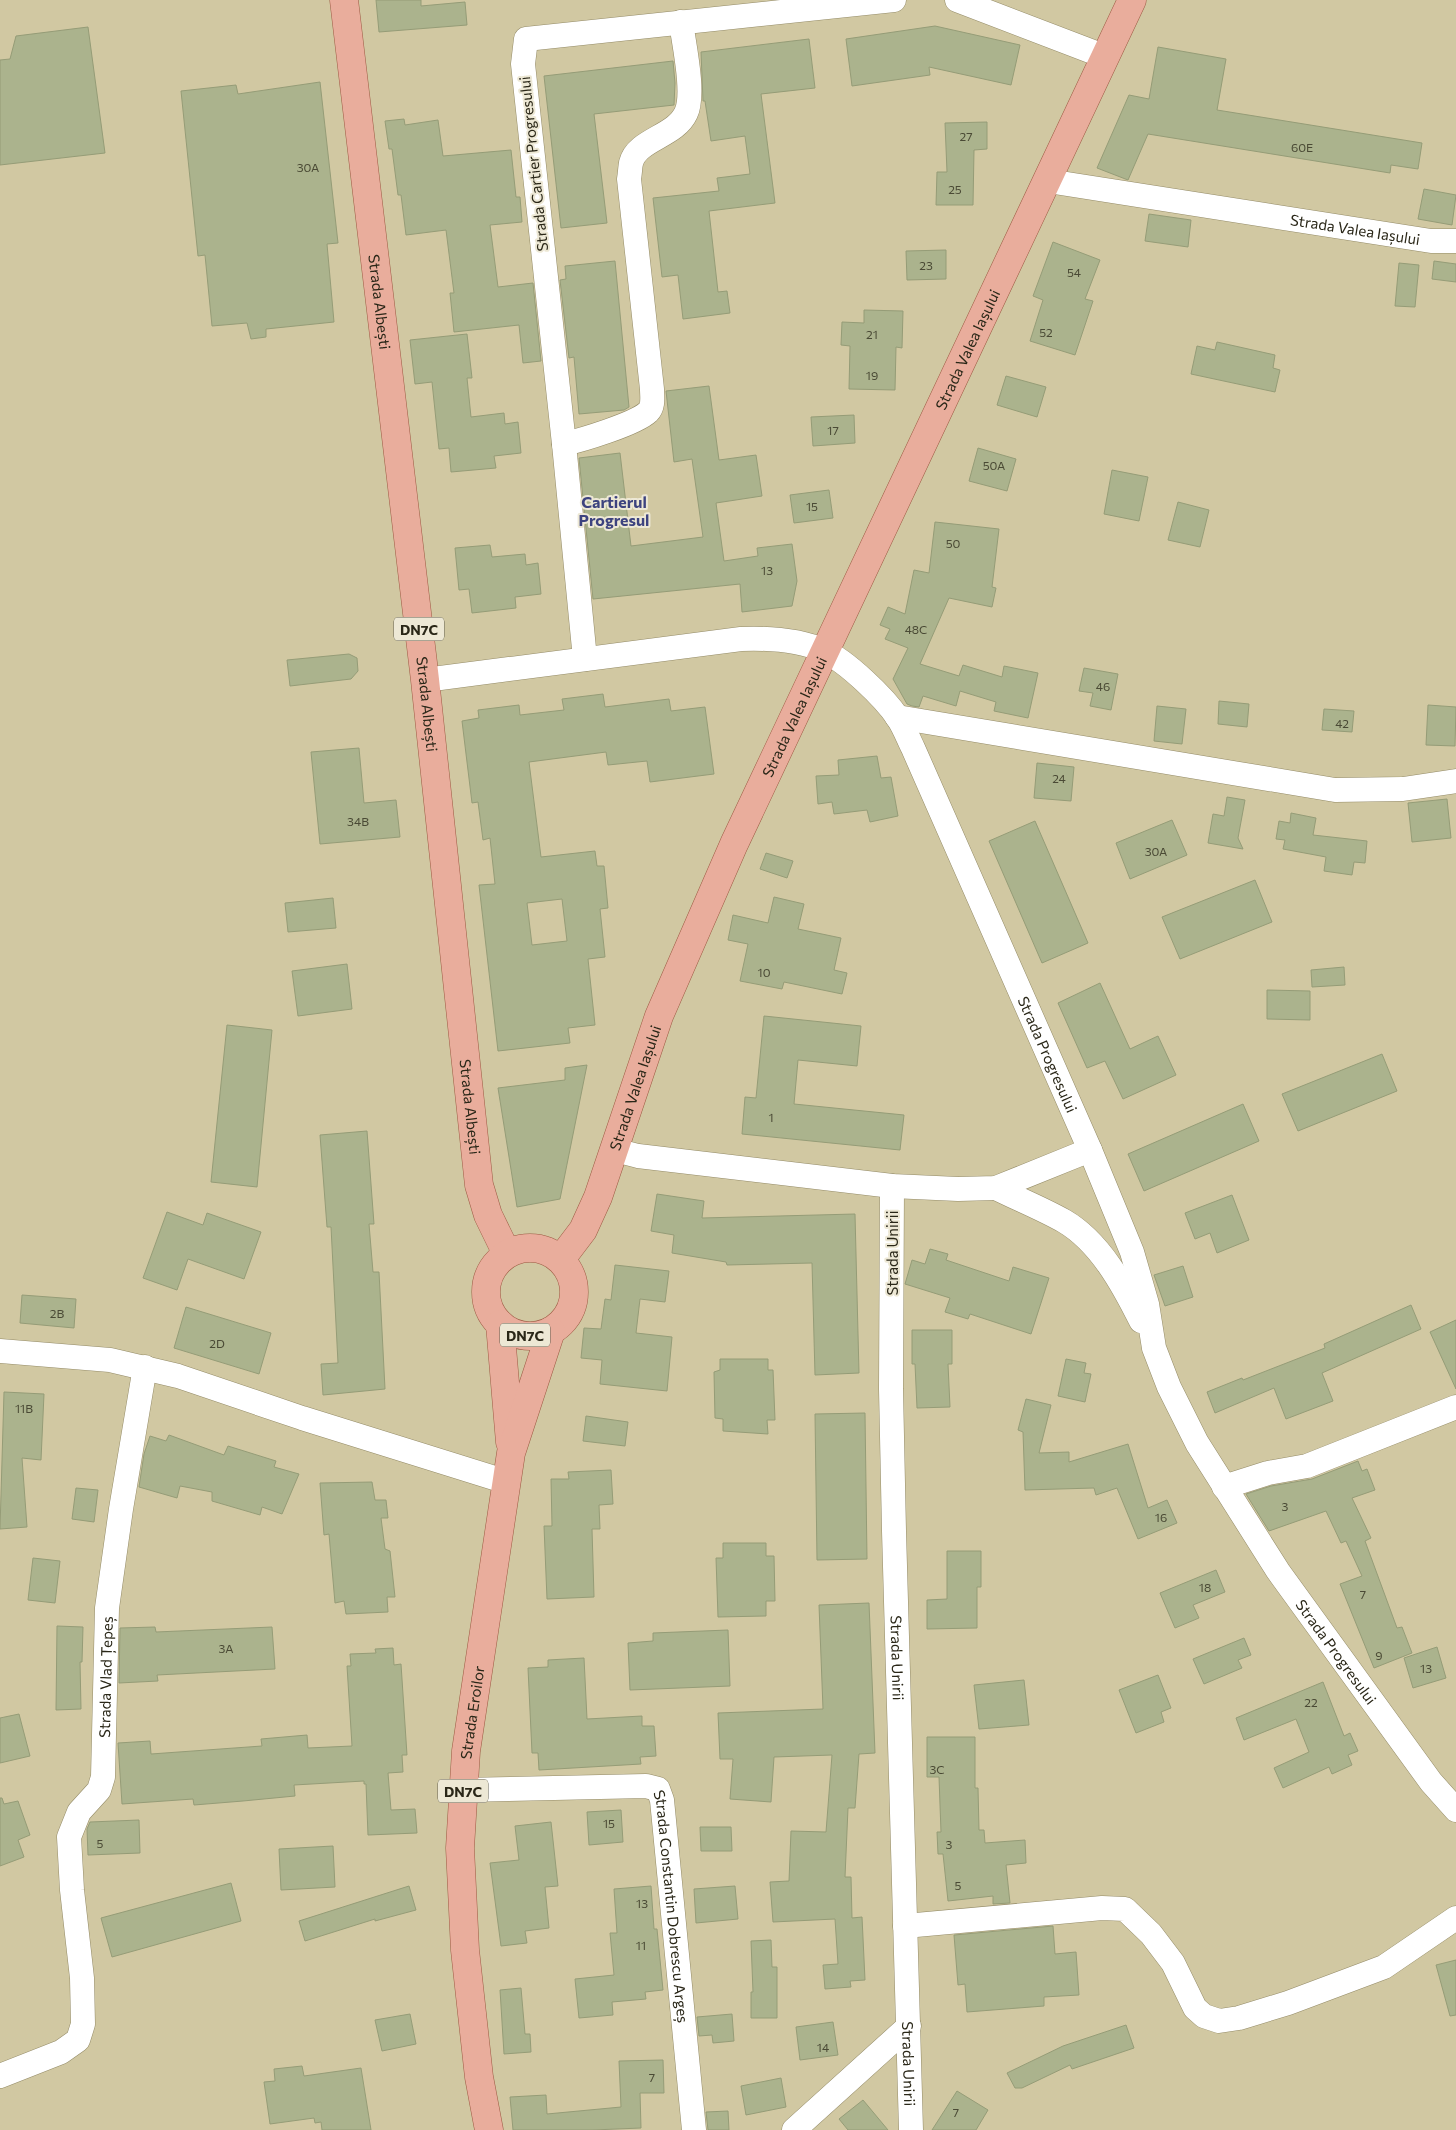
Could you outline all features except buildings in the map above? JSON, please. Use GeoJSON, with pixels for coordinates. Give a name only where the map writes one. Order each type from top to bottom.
{"type":"FeatureCollection","features":[{"type":"Feature","properties":{"kind":"main road","name":"Strada Albești"},"geometry":{"type":"LineString","coordinates":[[344,0],[425,680],[479,1185],[488,1215],[507,1254]]}},
{"type":"Feature","properties":{"kind":"main road","name":"Strada Valea Iașului"},"geometry":{"type":"LineString","coordinates":[[561,1259],[583,1230],[598,1198],[656,1025],[674,978],[824,651],[1132,0]]}},
{"type":"Feature","properties":{"kind":"main road"},"geometry":{"type":"LineString","coordinates":[[507,1254],[520,1248],[534,1248],[548,1251],[561,1259]]}},
{"type":"Feature","properties":{"kind":"main road","name":"DN7C"},"geometry":{"type":"LineString","coordinates":[[507,1254],[496,1263],[489,1274],[486,1287],[486,1301],[491,1313],[500,1324],[511,1332],[524,1335],[538,1335],[551,1331],[566,1316],[574,1297],[574,1284],[569,1270],[561,1259]]}},
{"type":"Feature","properties":{"kind":"main road"},"geometry":{"type":"LineString","coordinates":[[500,1324],[510,1453]]}},
{"type":"Feature","properties":{"kind":"main road","name":"Strada Eroilor"},"geometry":{"type":"LineString","coordinates":[[489,2130],[479,2077],[465,1950],[460,1848],[463,1790],[470,1709],[507,1482],[510,1453],[551,1331]]}},
{"type":"Feature","properties":{"kind":"street","name":"Strada Cartier Progresului"},"geometry":{"type":"LineString","coordinates":[[585,659],[523,64],[526,39],[894,0]]}},
{"type":"Feature","properties":{"kind":"street"},"geometry":{"type":"LineString","coordinates":[[957,0],[1106,57]]}},
{"type":"Feature","properties":{"kind":"street"},"geometry":{"type":"LineString","coordinates":[[564,444],[635,420],[649,411],[652,405],[652,389],[630,179],[631,162],[638,150],[678,126],[686,113],[690,96],[681,22]]}},
{"type":"Feature","properties":{"kind":"street","name":"Strada Valea Iașului"},"geometry":{"type":"LineString","coordinates":[[1048,181],[1431,241],[1456,242]]}},
{"type":"Feature","properties":{"kind":"street"},"geometry":{"type":"LineString","coordinates":[[425,680],[741,639],[765,638],[824,651]]}},
{"type":"Feature","properties":{"kind":"street","name":"Strada Progresului"},"geometry":{"type":"LineString","coordinates":[[824,651],[848,667],[897,717],[956,842],[1090,1150],[1132,1252],[1147,1304],[1154,1348],[1169,1387],[1197,1443],[1278,1571],[1431,1782],[1456,1810]]}},
{"type":"Feature","properties":{"kind":"street"},"geometry":{"type":"LineString","coordinates":[[897,717],[1335,790],[1403,789],[1456,781]]}},
{"type":"Feature","properties":{"kind":"street"},"geometry":{"type":"LineString","coordinates":[[615,1150],[638,1156],[892,1186],[958,1189],[996,1188],[1090,1150]]}},
{"type":"Feature","properties":{"kind":"street","name":"Strada Unirii"},"geometry":{"type":"LineString","coordinates":[[892,1186],[893,1493],[911,2130]]}},
{"type":"Feature","properties":{"kind":"street"},"geometry":{"type":"LineString","coordinates":[[996,1188],[1066,1222],[1089,1241],[1114,1273],[1154,1348]]}},
{"type":"Feature","properties":{"kind":"street"},"geometry":{"type":"LineString","coordinates":[[0,1352],[110,1360],[145,1367],[178,1376],[417,1455],[507,1482]]}},
{"type":"Feature","properties":{"kind":"street","name":"Strada Vlad Țepeș"},"geometry":{"type":"LineString","coordinates":[[0,2076],[61,2052],[78,2040],[83,2024],[82,1978],[68,1837],[79,1812],[99,1790],[103,1777],[107,1608],[121,1509],[145,1367]]}},
{"type":"Feature","properties":{"kind":"street"},"geometry":{"type":"LineString","coordinates":[[1224,1487],[1268,1473],[1307,1466],[1456,1407]]}},
{"type":"Feature","properties":{"kind":"street","name":"Strada Constantin Dobrescu Argeș"},"geometry":{"type":"LineString","coordinates":[[463,1790],[646,1786],[658,1790],[662,1800],[694,2130]]}},
{"type":"Feature","properties":{"kind":"street"},"geometry":{"type":"LineString","coordinates":[[905,1926],[1102,1908],[1125,1910],[1151,1934],[1173,1963],[1195,2008],[1204,2016],[1219,2021],[1239,2018],[1288,2003],[1384,1967],[1456,1918]]}},
{"type":"Feature","properties":{"kind":"street"},"geometry":{"type":"LineString","coordinates":[[794,2130],[909,2026]]}},
{"type":"Feature","properties":{"kind":"district","name":"Cartierul Progresul"},"geometry":{"type":"Point","coordinates":[614,510]}}]}
